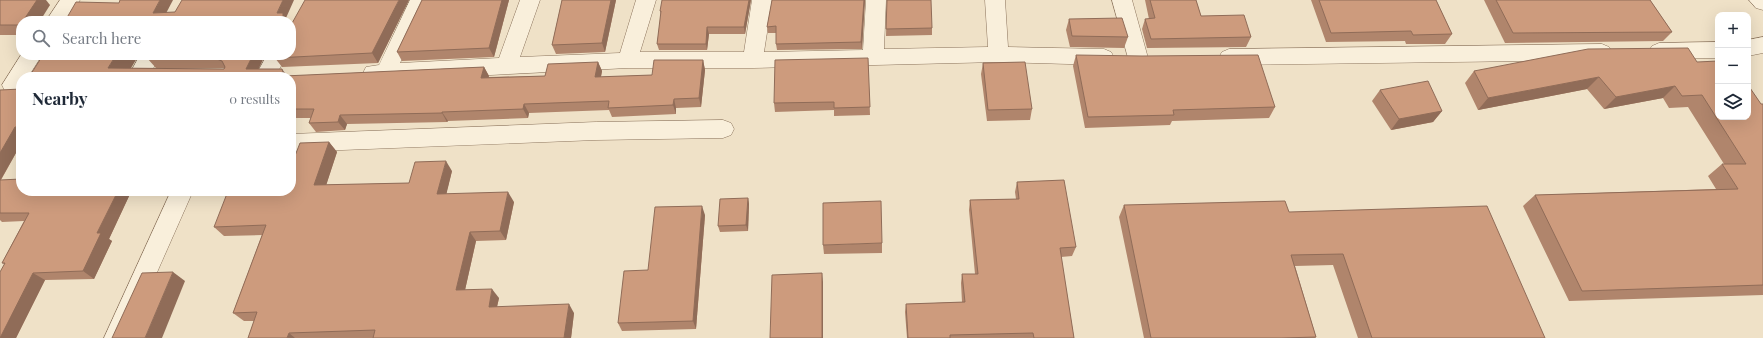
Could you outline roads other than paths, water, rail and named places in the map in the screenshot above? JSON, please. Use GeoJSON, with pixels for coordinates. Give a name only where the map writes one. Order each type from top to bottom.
{"type":"FeatureCollection","features":[{"type":"Feature","properties":{"kind":"street"},"geometry":{"type":"LineString","coordinates":[[59,16],[70,0]]}},
{"type":"Feature","properties":{"kind":"street"},"geometry":{"type":"LineString","coordinates":[[386,72],[420,0]]}},
{"type":"Feature","properties":{"kind":"street"},"geometry":{"type":"LineString","coordinates":[[507,65],[530,0]]}},
{"type":"Feature","properties":{"kind":"street"},"geometry":{"type":"LineString","coordinates":[[628,60],[646,0]]}},
{"type":"Feature","properties":{"kind":"street"},"geometry":{"type":"LineString","coordinates":[[753,60],[762,0]]}},
{"type":"Feature","properties":{"kind":"street"},"geometry":{"type":"LineString","coordinates":[[873,58],[876,0]]}},
{"type":"Feature","properties":{"kind":"street"},"geometry":{"type":"LineString","coordinates":[[995,0],[998,54]]}},
{"type":"Feature","properties":{"kind":"street"},"geometry":{"type":"LineString","coordinates":[[356,73],[628,60],[753,60],[998,54],[1146,58],[1122,0]]}},
{"type":"Feature","properties":{"kind":"street"},"geometry":{"type":"LineString","coordinates":[[1759,0],[1763,3]]}},
{"type":"Feature","properties":{"kind":"street"},"geometry":{"type":"LineString","coordinates":[[1751,47],[1763,45]]}},
{"type":"Feature","properties":{"kind":"street"},"geometry":{"type":"LineString","coordinates":[[1209,57],[1715,50]]}},
{"type":"Feature","properties":{"kind":"street"},"geometry":{"type":"LineString","coordinates":[[20,72],[28,60]]}},
{"type":"Feature","properties":{"kind":"street"},"geometry":{"type":"LineString","coordinates":[[138,72],[147,60]]}},
{"type":"Feature","properties":{"kind":"street"},"geometry":{"type":"LineString","coordinates":[[268,72],[274,60]]}},
{"type":"Feature","properties":{"kind":"street"},"geometry":{"type":"LineString","coordinates":[[296,143],[596,131],[723,129]]}},
{"type":"Feature","properties":{"kind":"street"},"geometry":{"type":"LineString","coordinates":[[116,338],[180,196]]}}]}
